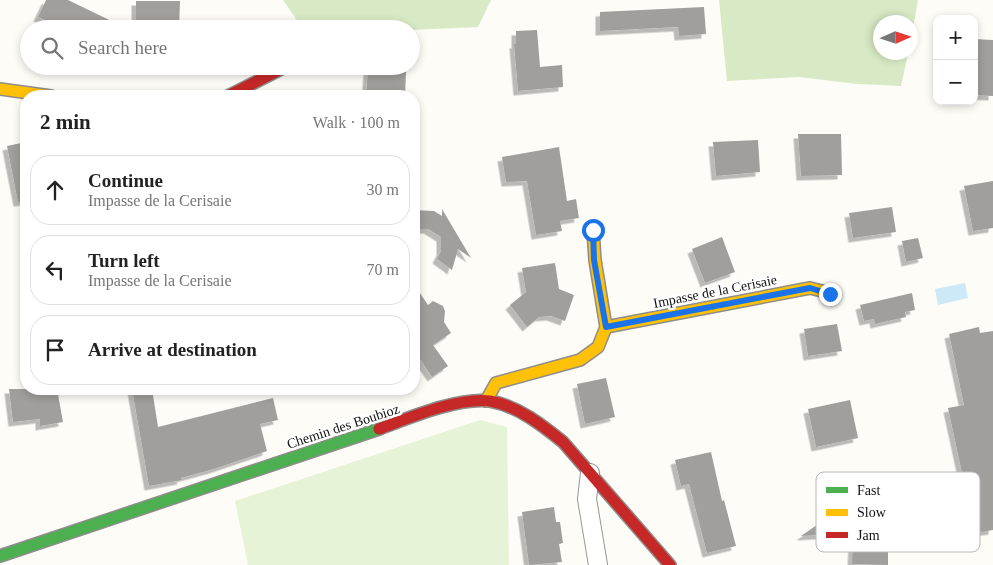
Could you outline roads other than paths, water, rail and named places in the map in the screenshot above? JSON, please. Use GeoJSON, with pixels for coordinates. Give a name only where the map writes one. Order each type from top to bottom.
{"type":"FeatureCollection","features":[{"type":"Feature","properties":{"kind":"street"},"geometry":{"type":"LineString","coordinates":[[240,90],[269,75]]}},
{"type":"Feature","properties":{"kind":"street"},"geometry":{"type":"LineString","coordinates":[[0,89],[20,92]]}},
{"type":"Feature","properties":{"kind":"street"},"geometry":{"type":"LineString","coordinates":[[486,401],[496,383],[580,360],[598,347],[606,327],[594,260],[593,230]]}},
{"type":"Feature","properties":{"kind":"street","name":"Impasse de la Cerisaie"},"geometry":{"type":"LineString","coordinates":[[606,327],[810,288],[830,294]]}},
{"type":"Feature","properties":{"kind":"street","name":"Chemin des Boubioz"},"geometry":{"type":"LineString","coordinates":[[0,556],[101,525],[332,445],[450,408],[486,401],[522,413],[557,436],[590,473],[649,546],[670,565]]}},
{"type":"Feature","properties":{"kind":"street"},"geometry":{"type":"LineString","coordinates":[[590,473],[587,499],[598,565]]}},
{"type":"Feature","properties":{"kind":"water"},"geometry":{"type":"Polygon","coordinates":[[[965,283],[968,298],[938,305],[935,289],[965,283]]]}}]}
